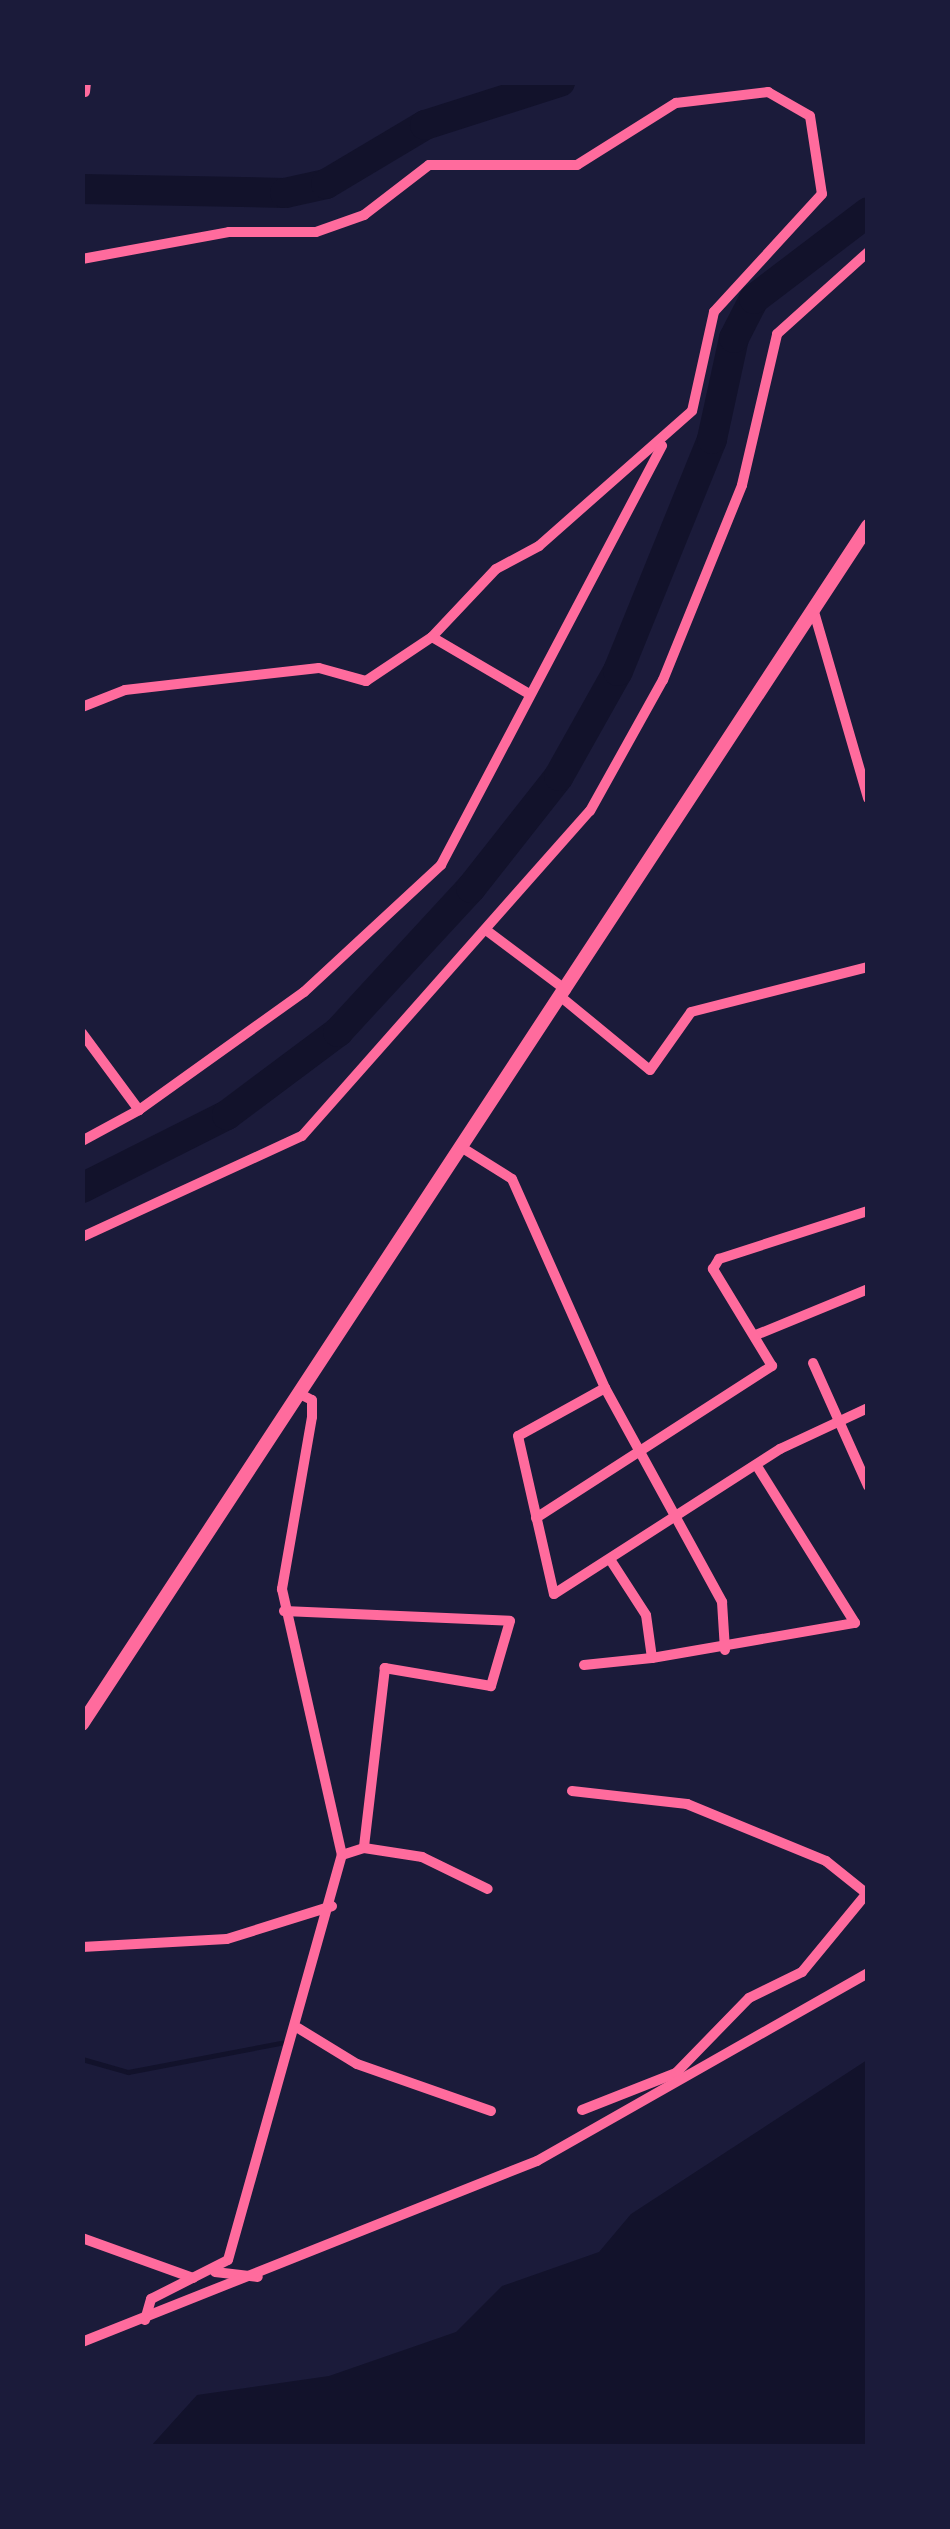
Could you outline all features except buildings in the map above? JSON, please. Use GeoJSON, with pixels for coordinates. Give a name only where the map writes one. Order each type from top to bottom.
{"type":"FeatureCollection","features":[{"type":"Feature","properties":{"kind":"main road"},"geometry":{"type":"LineString","coordinates":[[82,1724],[868,526]]}},
{"type":"Feature","properties":{"kind":"street"},"geometry":{"type":"LineString","coordinates":[[82,259],[229,232],[316,232],[364,215],[429,165],[577,165],[676,103],[780,88],[817,126],[822,194],[714,312],[699,395],[662,446],[426,884],[304,992],[140,1110],[82,1141]]}},
{"type":"Feature","properties":{"kind":"street"},"geometry":{"type":"LineString","coordinates":[[82,1237],[302,1136],[599,799],[663,680],[742,485],[765,360],[785,319],[868,252]]}},
{"type":"Feature","properties":{"kind":"street"},"geometry":{"type":"LineString","coordinates":[[82,707],[124,690],[319,668],[366,681],[432,637],[509,558],[539,546],[642,450],[662,446]]}},
{"type":"Feature","properties":{"kind":"street"},"geometry":{"type":"LineString","coordinates":[[814,612],[868,798]]}},
{"type":"Feature","properties":{"kind":"street"},"geometry":{"type":"LineString","coordinates":[[432,637],[529,694]]}},
{"type":"Feature","properties":{"kind":"street"},"geometry":{"type":"LineString","coordinates":[[486,930],[650,1070],[691,1012],[868,967]]}},
{"type":"Feature","properties":{"kind":"street"},"geometry":{"type":"LineString","coordinates":[[82,1033],[140,1110]]}},
{"type":"Feature","properties":{"kind":"street"},"geometry":{"type":"LineString","coordinates":[[462,1147],[512,1179],[605,1388],[722,1602],[725,1650]]}},
{"type":"Feature","properties":{"kind":"street"},"geometry":{"type":"LineString","coordinates":[[536,1518],[772,1366],[713,1269],[719,1258],[868,1211]]}},
{"type":"Feature","properties":{"kind":"street"},"geometry":{"type":"LineString","coordinates":[[756,1335],[868,1288]]}},
{"type":"Feature","properties":{"kind":"street"},"geometry":{"type":"LineString","coordinates":[[813,1363],[868,1486]]}},
{"type":"Feature","properties":{"kind":"street"},"geometry":{"type":"LineString","coordinates":[[605,1388],[518,1436],[554,1594],[612,1561],[757,1466],[868,1408]]}},
{"type":"Feature","properties":{"kind":"street"},"geometry":{"type":"LineString","coordinates":[[215,2272],[234,2245],[332,1906],[342,1855],[284,1611],[312,1418],[312,1400],[300,1394]]}},
{"type":"Feature","properties":{"kind":"street"},"geometry":{"type":"LineString","coordinates":[[584,1664],[725,1650],[854,1623],[757,1466]]}},
{"type":"Feature","properties":{"kind":"street"},"geometry":{"type":"LineString","coordinates":[[612,1561],[646,1615],[652,1658]]}},
{"type":"Feature","properties":{"kind":"street"},"geometry":{"type":"LineString","coordinates":[[284,1611],[510,1621],[491,1686],[386,1668],[364,1848]]}},
{"type":"Feature","properties":{"kind":"street"},"geometry":{"type":"LineString","coordinates":[[572,1791],[688,1804],[826,1861],[867,1893],[802,1972],[750,1998],[676,2073],[582,2110]]}},
{"type":"Feature","properties":{"kind":"street"},"geometry":{"type":"LineString","coordinates":[[342,1855],[364,1848],[422,1857],[488,1889]]}},
{"type":"Feature","properties":{"kind":"street"},"geometry":{"type":"LineString","coordinates":[[82,1946],[227,1939],[332,1906]]}},
{"type":"Feature","properties":{"kind":"street"},"geometry":{"type":"LineString","coordinates":[[82,2342],[258,2276],[537,2161],[682,2084],[868,1972]]}},
{"type":"Feature","properties":{"kind":"street"},"geometry":{"type":"LineString","coordinates":[[298,2028],[357,2064],[491,2111]]}},
{"type":"Feature","properties":{"kind":"street"},"geometry":{"type":"LineString","coordinates":[[676,2073],[682,2084]]}},
{"type":"Feature","properties":{"kind":"street"},"geometry":{"type":"LineString","coordinates":[[82,2238],[192,2278]]}},
{"type":"Feature","properties":{"kind":"street"},"geometry":{"type":"LineString","coordinates":[[146,2320],[151,2299],[192,2278],[215,2272],[258,2276]]}},
{"type":"Feature","properties":{"kind":"shaded area"},"geometry":{"type":"Polygon","coordinates":[[[867,2060],[867,2446],[151,2446],[197,2395],[329,2376],[456,2332],[502,2286],[599,2252],[631,2214],[867,2060]]]}},
{"type":"Feature","properties":{"kind":"waterway"},"geometry":{"type":"LineString","coordinates":[[82,189],[285,193],[326,184],[425,125],[560,82]]}},
{"type":"Feature","properties":{"kind":"waterway"},"geometry":{"type":"LineString","coordinates":[[82,1188],[227,1115],[338,1032],[471,888],[559,776],[618,671],[712,439],[734,338],[754,299],[868,212]]}},
{"type":"Feature","properties":{"kind":"waterway"},"geometry":{"type":"LineString","coordinates":[[82,2059],[128,2072],[286,2042]]}}]}
